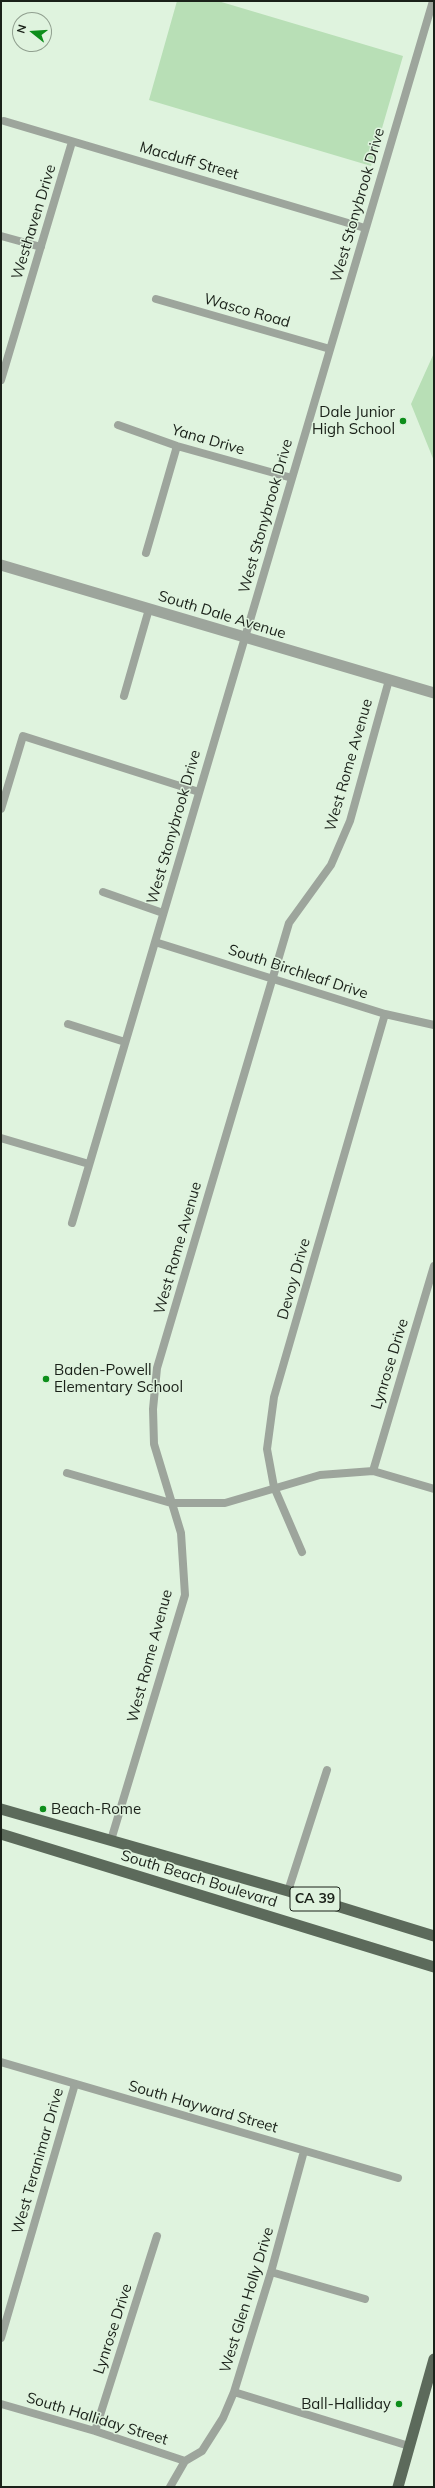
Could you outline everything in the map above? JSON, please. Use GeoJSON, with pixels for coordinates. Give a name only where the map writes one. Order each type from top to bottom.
{"type":"FeatureCollection","features":[{"type":"Feature","properties":{"kind":"main road","name":"South Beach Boulevard"},"geometry":{"type":"LineString","coordinates":[[1,1809],[288,1891],[434,1936]]}},
{"type":"Feature","properties":{"kind":"main road","name":"South Beach Boulevard"},"geometry":{"type":"LineString","coordinates":[[1,1834],[434,1966]]}},
{"type":"Feature","properties":{"kind":"main road"},"geometry":{"type":"LineString","coordinates":[[398,2487],[434,2359]]}},
{"type":"Feature","properties":{"kind":"street","name":"West Stonybrook Drive"},"geometry":{"type":"LineString","coordinates":[[72,1223],[432,1]]}},
{"type":"Feature","properties":{"kind":"street","name":"Macduff Street"},"geometry":{"type":"LineString","coordinates":[[4,121],[366,228]]}},
{"type":"Feature","properties":{"kind":"street","name":"Westhaven Drive"},"geometry":{"type":"LineString","coordinates":[[1,380],[4,358],[41,247],[72,142]]}},
{"type":"Feature","properties":{"kind":"street"},"geometry":{"type":"LineString","coordinates":[[1,236],[41,247]]}},
{"type":"Feature","properties":{"kind":"street","name":"Wasco Road"},"geometry":{"type":"LineString","coordinates":[[156,300],[330,349]]}},
{"type":"Feature","properties":{"kind":"street","name":"Yana Drive"},"geometry":{"type":"LineString","coordinates":[[118,425],[177,446],[292,478]]}},
{"type":"Feature","properties":{"kind":"street"},"geometry":{"type":"LineString","coordinates":[[146,553],[177,446]]}},
{"type":"Feature","properties":{"kind":"street","name":"South Dale Avenue"},"geometry":{"type":"LineString","coordinates":[[1,565],[434,693]]}},
{"type":"Feature","properties":{"kind":"street"},"geometry":{"type":"LineString","coordinates":[[124,696],[149,609]]}},
{"type":"Feature","properties":{"kind":"street","name":"West Rome Avenue"},"geometry":{"type":"LineString","coordinates":[[111,1840],[184,1595],[181,1533],[154,1444],[152,1409],[157,1368],[289,923],[331,865],[350,821],[389,680]]}},
{"type":"Feature","properties":{"kind":"street"},"geometry":{"type":"LineString","coordinates":[[1,809],[23,736],[199,792]]}},
{"type":"Feature","properties":{"kind":"street"},"geometry":{"type":"LineString","coordinates":[[103,892],[164,913]]}},
{"type":"Feature","properties":{"kind":"street","name":"South Birchleaf Drive"},"geometry":{"type":"LineString","coordinates":[[155,942],[272,977],[385,1014],[434,1025]]}},
{"type":"Feature","properties":{"kind":"street","name":"Devoy Drive"},"geometry":{"type":"LineString","coordinates":[[302,1552],[274,1487],[267,1449],[274,1397],[385,1014]]}},
{"type":"Feature","properties":{"kind":"street"},"geometry":{"type":"LineString","coordinates":[[68,1024],[125,1042]]}},
{"type":"Feature","properties":{"kind":"street"},"geometry":{"type":"LineString","coordinates":[[1,1138],[89,1164]]}},
{"type":"Feature","properties":{"kind":"street","name":"Lynrose Drive"},"geometry":{"type":"LineString","coordinates":[[373,1471],[434,1266]]}},
{"type":"Feature","properties":{"kind":"street"},"geometry":{"type":"LineString","coordinates":[[67,1473],[171,1503],[225,1503],[274,1487],[320,1475],[373,1471],[434,1488]]}},
{"type":"Feature","properties":{"kind":"street"},"geometry":{"type":"LineString","coordinates":[[288,1891],[327,1770]]}},
{"type":"Feature","properties":{"kind":"street","name":"South Hayward Street"},"geometry":{"type":"LineString","coordinates":[[1,2062],[398,2178]]}},
{"type":"Feature","properties":{"kind":"street","name":"West Teranimar Drive"},"geometry":{"type":"LineString","coordinates":[[1,2338],[75,2084]]}},
{"type":"Feature","properties":{"kind":"street","name":"West Glen Holly Drive"},"geometry":{"type":"LineString","coordinates":[[170,2487],[185,2461],[202,2451],[223,2418],[234,2392],[271,2272],[304,2151]]}},
{"type":"Feature","properties":{"kind":"street","name":"Lynrose Drive"},"geometry":{"type":"LineString","coordinates":[[95,2431],[157,2236]]}},
{"type":"Feature","properties":{"kind":"street"},"geometry":{"type":"LineString","coordinates":[[271,2272],[365,2299]]}},
{"type":"Feature","properties":{"kind":"street"},"geometry":{"type":"LineString","coordinates":[[234,2392],[409,2446]]}},
{"type":"Feature","properties":{"kind":"street","name":"South Halliday Street"},"geometry":{"type":"LineString","coordinates":[[1,2404],[95,2431],[185,2461]]}},
{"type":"Feature","properties":{"kind":"street"},"geometry":{"type":"LineString","coordinates":[[202,2451],[208,2458]]}},
{"type":"Feature","properties":{"kind":"green space"},"geometry":{"type":"Polygon","coordinates":[[[177,1],[218,1],[403,56],[371,166],[149,100],[177,1]]]}},
{"type":"Feature","properties":{"kind":"green space"},"geometry":{"type":"Polygon","coordinates":[[[434,353],[434,461],[411,404],[434,353]]]}},
{"type":"Feature","properties":{"kind":"place","name":"Dale Junior High School"},"geometry":{"type":"Point","coordinates":[403,421]}},
{"type":"Feature","properties":{"kind":"place","name":"Baden-Powell Elementary School"},"geometry":{"type":"Point","coordinates":[46,1379]}},
{"type":"Feature","properties":{"kind":"place","name":"Beach-Rome"},"geometry":{"type":"Point","coordinates":[43,1809]}},
{"type":"Feature","properties":{"kind":"place","name":"Ball-Halliday"},"geometry":{"type":"Point","coordinates":[399,2404]}}]}
